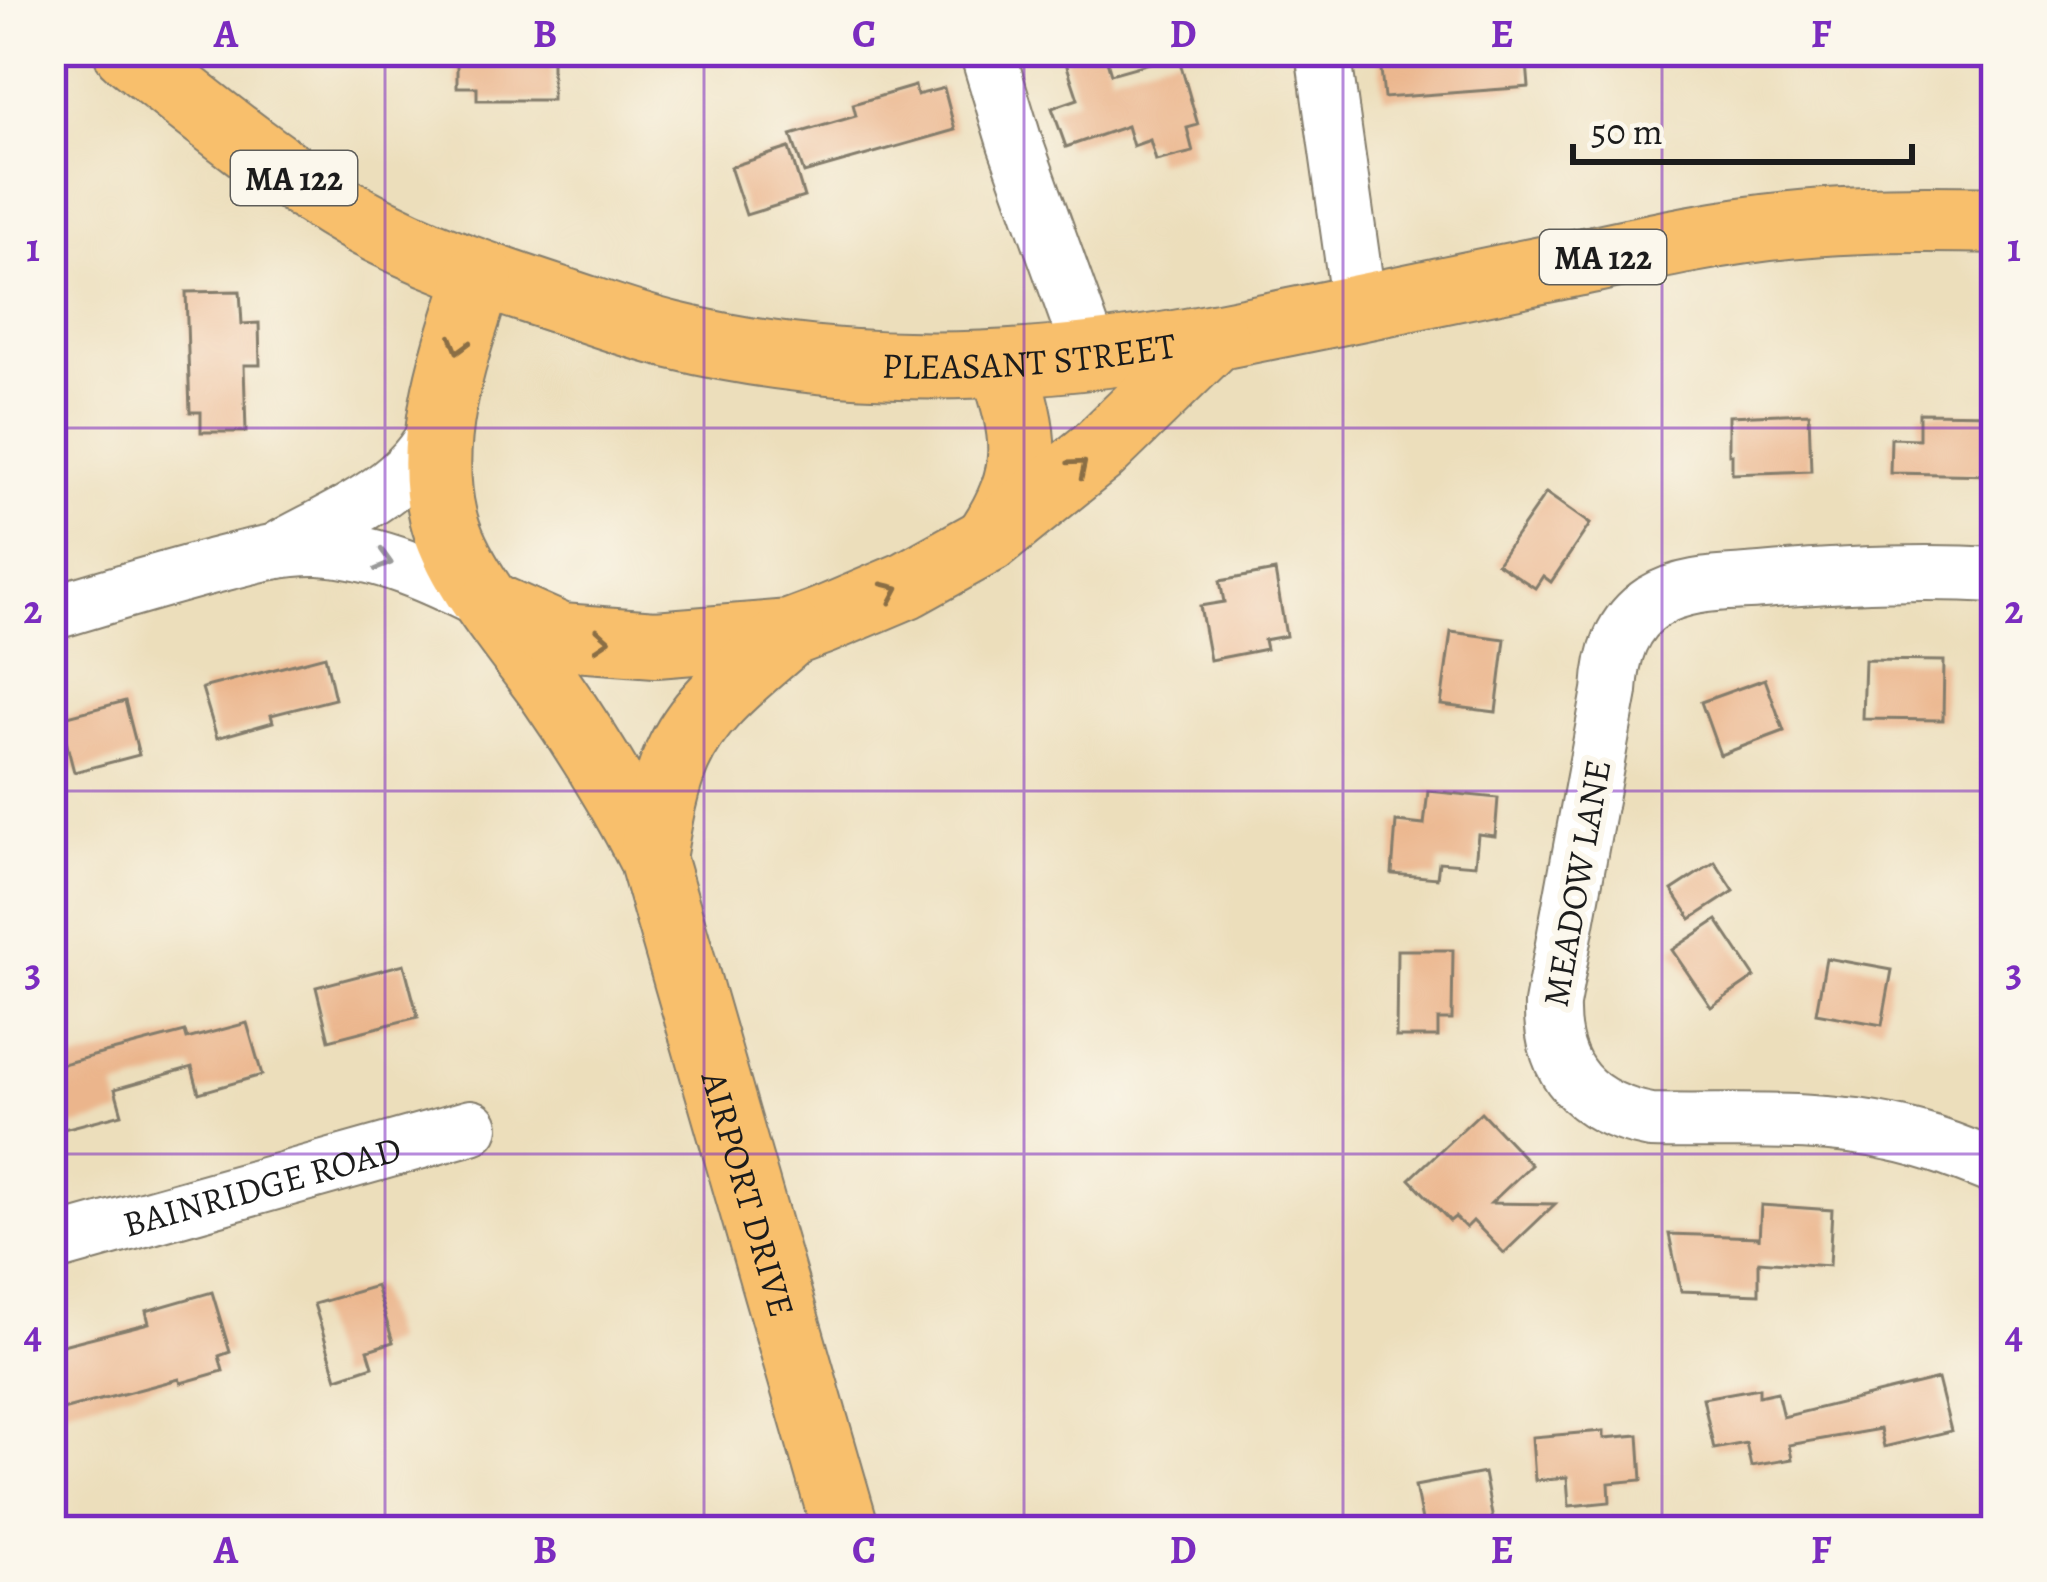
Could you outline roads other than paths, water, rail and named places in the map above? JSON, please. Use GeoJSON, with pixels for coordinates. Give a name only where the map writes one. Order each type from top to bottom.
{"type":"FeatureCollection","features":[{"type":"Feature","properties":{"kind":"main road","name":"PLEASANT STREET"},"geometry":{"type":"LineString","coordinates":[[127,51],[265,158],[395,238],[480,275],[671,335],[804,359],[872,365],[1004,365],[1091,355],[1215,337],[1700,238],[1790,225],[1996,220]]}},
{"type":"Feature","properties":{"kind":"main road","name":"AIRPORT DRIVE"},"geometry":{"type":"LineString","coordinates":[[480,275],[440,416],[438,473],[443,518],[491,606],[620,794],[652,858],[846,1531]]}},
{"type":"Feature","properties":{"kind":"main road","name":"AIRPORT DRIVE"},"geometry":{"type":"LineString","coordinates":[[491,606],[561,637],[656,644],[790,633],[907,584],[988,540],[1098,451],[1215,337]]}},
{"type":"Feature","properties":{"kind":"main road"},"geometry":{"type":"LineString","coordinates":[[988,540],[1013,496],[1022,460],[1020,425],[1004,365]]}},
{"type":"Feature","properties":{"kind":"main road","name":"AIRPORT DRIVE"},"geometry":{"type":"LineString","coordinates":[[652,858],[664,795],[683,744],[718,698],[790,633]]}},
{"type":"Feature","properties":{"kind":"street"},"geometry":{"type":"LineString","coordinates":[[987,51],[1091,355]]}},
{"type":"Feature","properties":{"kind":"street"},"geometry":{"type":"LineString","coordinates":[[1322,51],[1359,307]]}},
{"type":"Feature","properties":{"kind":"street"},"geometry":{"type":"LineString","coordinates":[[270,554],[396,480],[425,451],[440,416]]}},
{"type":"Feature","properties":{"kind":"street"},"geometry":{"type":"LineString","coordinates":[[51,613],[161,580],[293,549],[319,548],[371,557],[442,581],[491,606]]}},
{"type":"Feature","properties":{"kind":"street","name":"MEADOW LANE"},"geometry":{"type":"LineString","coordinates":[[1996,575],[1868,572],[1700,586],[1669,594],[1633,620],[1618,643],[1611,667],[1552,1022],[1568,1072],[1586,1094],[1615,1112],[1652,1120],[1828,1125],[1891,1132],[1996,1168]]}},
{"type":"Feature","properties":{"kind":"street","name":"BAINRIDGE ROAD"},"geometry":{"type":"LineString","coordinates":[[51,1245],[471,1126]]}}]}
